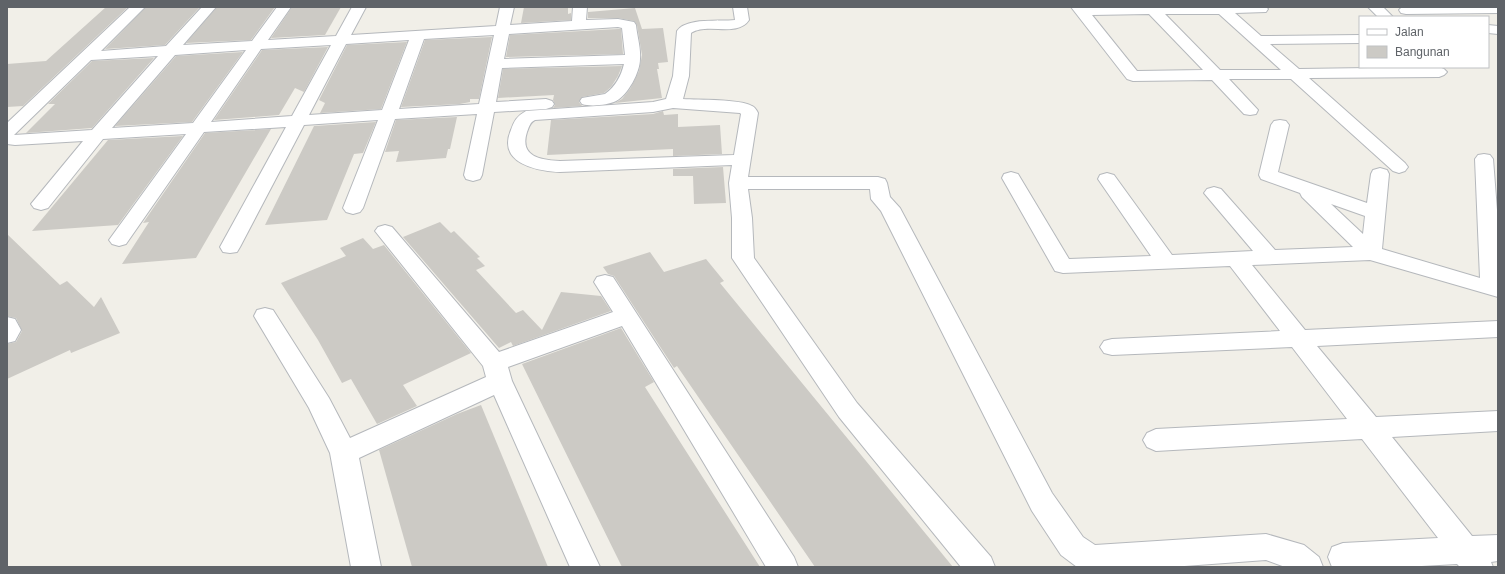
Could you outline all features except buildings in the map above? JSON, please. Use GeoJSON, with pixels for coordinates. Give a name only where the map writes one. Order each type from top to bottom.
{"type":"FeatureCollection","features":[{"type":"Feature","properties":{"kind":"street"},"geometry":{"type":"LineString","coordinates":[[7,132],[138,7]]}},
{"type":"Feature","properties":{"kind":"street"},"geometry":{"type":"LineString","coordinates":[[41,204],[97,135],[209,7]]}},
{"type":"Feature","properties":{"kind":"street"},"geometry":{"type":"LineString","coordinates":[[119,240],[284,7]]}},
{"type":"Feature","properties":{"kind":"street"},"geometry":{"type":"LineString","coordinates":[[230,246],[359,7]]}},
{"type":"Feature","properties":{"kind":"street"},"geometry":{"type":"LineString","coordinates":[[473,175],[507,7]]}},
{"type":"Feature","properties":{"kind":"street"},"geometry":{"type":"LineString","coordinates":[[579,26],[580,7]]}},
{"type":"Feature","properties":{"kind":"street"},"geometry":{"type":"LineString","coordinates":[[673,103],[679,90],[681,78],[684,31],[687,28],[694,26],[739,23],[742,20],[740,7]]}},
{"type":"Feature","properties":{"kind":"street"},"geometry":{"type":"LineString","coordinates":[[1375,7],[1385,16]]}},
{"type":"Feature","properties":{"kind":"street"},"geometry":{"type":"LineString","coordinates":[[1221,8],[1399,166]]}},
{"type":"Feature","properties":{"kind":"street"},"geometry":{"type":"LineString","coordinates":[[1079,9],[1261,9]]}},
{"type":"Feature","properties":{"kind":"street"},"geometry":{"type":"LineString","coordinates":[[1079,9],[1133,76],[1439,72]]}},
{"type":"Feature","properties":{"kind":"street"},"geometry":{"type":"LineString","coordinates":[[1152,9],[1250,110]]}},
{"type":"Feature","properties":{"kind":"street"},"geometry":{"type":"LineString","coordinates":[[1406,10],[1498,9]]}},
{"type":"Feature","properties":{"kind":"street"},"geometry":{"type":"LineString","coordinates":[[7,138],[14,140],[97,135],[602,100],[610,98],[614,95],[628,78],[633,59],[629,25],[627,23],[86,56]]}},
{"type":"Feature","properties":{"kind":"street"},"geometry":{"type":"LineString","coordinates":[[353,208],[418,36]]}},
{"type":"Feature","properties":{"kind":"street"},"geometry":{"type":"LineString","coordinates":[[1257,40],[1359,39]]}},
{"type":"Feature","properties":{"kind":"street"},"geometry":{"type":"LineString","coordinates":[[496,64],[633,59]]}},
{"type":"Feature","properties":{"kind":"street"},"geometry":{"type":"LineString","coordinates":[[742,160],[580,166],[550,165],[535,163],[521,155],[516,146],[517,134],[524,119],[532,115],[653,107],[673,103],[739,107],[748,111],[750,113],[742,160],[738,183],[742,218],[743,258],[848,410],[980,567]]}},
{"type":"Feature","properties":{"kind":"street"},"geometry":{"type":"LineString","coordinates":[[1280,125],[1268,175],[1376,213]]}},
{"type":"Feature","properties":{"kind":"street"},"geometry":{"type":"LineString","coordinates":[[1011,178],[1063,266],[1371,253],[1495,289],[1484,159]]}},
{"type":"Feature","properties":{"kind":"street"},"geometry":{"type":"LineString","coordinates":[[1371,253],[1380,174]]}},
{"type":"Feature","properties":{"kind":"street"},"geometry":{"type":"LineString","coordinates":[[1107,180],[1166,262]]}},
{"type":"Feature","properties":{"kind":"street"},"geometry":{"type":"LineString","coordinates":[[738,183],[878,183],[881,199],[890,208],[1042,502],[1072,546],[1090,559],[1266,547],[1293,555],[1308,567]]}},
{"type":"Feature","properties":{"kind":"street"},"geometry":{"type":"LineString","coordinates":[[1303,187],[1371,253]]}},
{"type":"Feature","properties":{"kind":"street"},"geometry":{"type":"LineString","coordinates":[[1214,193],[1270,258]]}},
{"type":"Feature","properties":{"kind":"street"},"geometry":{"type":"LineString","coordinates":[[385,231],[497,372],[585,567]]}},
{"type":"Feature","properties":{"kind":"street"},"geometry":{"type":"LineString","coordinates":[[1236,259],[1471,558]]}},
{"type":"Feature","properties":{"kind":"street"},"geometry":{"type":"LineString","coordinates":[[605,282],[783,567]]}},
{"type":"Feature","properties":{"kind":"street"},"geometry":{"type":"LineString","coordinates":[[265,316],[320,405],[344,453],[366,567]]}},
{"type":"Feature","properties":{"kind":"street"},"geometry":{"type":"LineString","coordinates":[[344,453],[497,372],[627,316]]}},
{"type":"Feature","properties":{"kind":"street"},"geometry":{"type":"LineString","coordinates":[[7,325],[9,330],[7,335]]}},
{"type":"Feature","properties":{"kind":"street"},"geometry":{"type":"LineString","coordinates":[[1112,347],[1498,330]]}},
{"type":"Feature","properties":{"kind":"street"},"geometry":{"type":"LineString","coordinates":[[1156,440],[1498,421]]}},
{"type":"Feature","properties":{"kind":"street"},"geometry":{"type":"LineString","coordinates":[[1343,557],[1471,558],[1498,548]]}}]}
